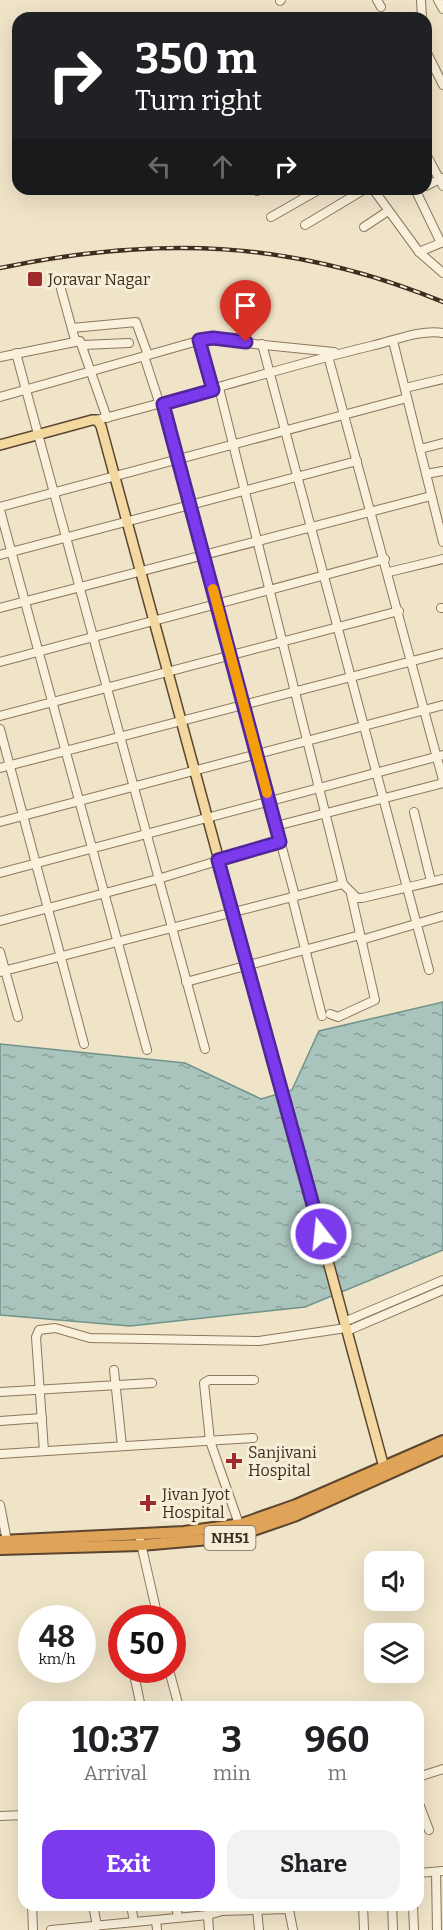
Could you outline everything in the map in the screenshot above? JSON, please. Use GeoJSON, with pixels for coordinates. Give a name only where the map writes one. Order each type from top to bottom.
{"type":"FeatureCollection","features":[{"type":"Feature","properties":{"kind":"highway","name":"NH51"},"geometry":{"type":"LineString","coordinates":[[2,1543],[233,1537],[294,1516],[443,1441]]}},
{"type":"Feature","properties":{"kind":"highway","name":"NH51"},"geometry":{"type":"LineString","coordinates":[[140,1540],[239,1524],[296,1505],[443,1449]]}},
{"type":"Feature","properties":{"kind":"main road"},"geometry":{"type":"LineString","coordinates":[[0,445],[102,419],[114,476],[385,1471]]}},
{"type":"Feature","properties":{"kind":"street"},"geometry":{"type":"LineString","coordinates":[[438,0],[443,9]]}},
{"type":"Feature","properties":{"kind":"street"},"geometry":{"type":"LineString","coordinates":[[432,63],[443,85]]}},
{"type":"Feature","properties":{"kind":"street"},"geometry":{"type":"LineString","coordinates":[[432,164],[442,181]]}},
{"type":"Feature","properties":{"kind":"street"},"geometry":{"type":"LineString","coordinates":[[271,217],[310,195]]}},
{"type":"Feature","properties":{"kind":"street"},"geometry":{"type":"LineString","coordinates":[[305,225],[355,195]]}},
{"type":"Feature","properties":{"kind":"street"},"geometry":{"type":"LineString","coordinates":[[378,195],[419,252],[443,273]]}},
{"type":"Feature","properties":{"kind":"street"},"geometry":{"type":"LineString","coordinates":[[419,195],[442,242],[419,252]]}},
{"type":"Feature","properties":{"kind":"street"},"geometry":{"type":"LineString","coordinates":[[363,227],[388,211]]}},
{"type":"Feature","properties":{"kind":"street"},"geometry":{"type":"LineString","coordinates":[[61,289],[72,328],[92,371],[102,419],[162,405],[341,353],[422,334],[443,333]]}},
{"type":"Feature","properties":{"kind":"street"},"geometry":{"type":"LineString","coordinates":[[72,328],[136,322],[178,459],[244,704],[270,801],[305,950],[326,1015],[338,1017],[375,1000],[351,894]]}},
{"type":"Feature","properties":{"kind":"street"},"geometry":{"type":"LineString","coordinates":[[0,396],[213,338],[341,353]]}},
{"type":"Feature","properties":{"kind":"street"},"geometry":{"type":"LineString","coordinates":[[199,340],[233,445],[343,885],[351,894],[362,898],[443,879]]}},
{"type":"Feature","properties":{"kind":"street"},"geometry":{"type":"LineString","coordinates":[[393,341],[431,496],[439,514],[443,542]]}},
{"type":"Feature","properties":{"kind":"street"},"geometry":{"type":"LineString","coordinates":[[0,357],[79,342],[129,343]]}},
{"type":"Feature","properties":{"kind":"street"},"geometry":{"type":"LineString","coordinates":[[262,344],[429,970]]}},
{"type":"Feature","properties":{"kind":"street"},"geometry":{"type":"LineString","coordinates":[[16,353],[205,1049]]}},
{"type":"Feature","properties":{"kind":"street"},"geometry":{"type":"LineString","coordinates":[[276,826],[443,781],[440,756],[425,710],[389,572],[328,357]]}},
{"type":"Feature","properties":{"kind":"street"},"geometry":{"type":"LineString","coordinates":[[405,388],[443,379]]}},
{"type":"Feature","properties":{"kind":"street"},"geometry":{"type":"LineString","coordinates":[[147,1050],[0,508],[407,398]]}},
{"type":"Feature","properties":{"kind":"street"},"geometry":{"type":"LineString","coordinates":[[420,449],[443,443]]}},
{"type":"Feature","properties":{"kind":"street"},"geometry":{"type":"LineString","coordinates":[[0,555],[357,461]]}},
{"type":"Feature","properties":{"kind":"street"},"geometry":{"type":"LineString","coordinates":[[426,474],[443,471]]}},
{"type":"Feature","properties":{"kind":"street"},"geometry":{"type":"LineString","coordinates":[[0,608],[431,496]]}},
{"type":"Feature","properties":{"kind":"street"},"geometry":{"type":"LineString","coordinates":[[0,662],[385,559]]}},
{"type":"Feature","properties":{"kind":"street"},"geometry":{"type":"LineString","coordinates":[[389,572],[443,559]]}},
{"type":"Feature","properties":{"kind":"street"},"geometry":{"type":"LineString","coordinates":[[0,716],[399,611]]}},
{"type":"Feature","properties":{"kind":"street"},"geometry":{"type":"LineString","coordinates":[[0,768],[443,653]]}},
{"type":"Feature","properties":{"kind":"street"},"geometry":{"type":"LineString","coordinates":[[0,822],[443,705]]}},
{"type":"Feature","properties":{"kind":"street"},"geometry":{"type":"LineString","coordinates":[[0,729],[84,1044]]}},
{"type":"Feature","properties":{"kind":"street"},"geometry":{"type":"LineString","coordinates":[[0,873],[440,756]]}},
{"type":"Feature","properties":{"kind":"street"},"geometry":{"type":"LineString","coordinates":[[414,812],[431,881]]}},
{"type":"Feature","properties":{"kind":"street"},"geometry":{"type":"LineString","coordinates":[[0,921],[158,879],[280,842]]}},
{"type":"Feature","properties":{"kind":"street"},"geometry":{"type":"LineString","coordinates":[[3,972],[343,885]]}},
{"type":"Feature","properties":{"kind":"street"},"geometry":{"type":"LineString","coordinates":[[186,982],[443,916]]}},
{"type":"Feature","properties":{"kind":"street"},"geometry":{"type":"LineString","coordinates":[[0,952],[3,972],[18,1017]]}},
{"type":"Feature","properties":{"kind":"street"},"geometry":{"type":"LineString","coordinates":[[346,1327],[443,1280]]}},
{"type":"Feature","properties":{"kind":"street"},"geometry":{"type":"LineString","coordinates":[[44,1451],[36,1337],[39,1330],[45,1327],[90,1338],[259,1341],[346,1327],[443,1290]]}},
{"type":"Feature","properties":{"kind":"street"},"geometry":{"type":"LineString","coordinates":[[114,1370],[122,1446]]}},
{"type":"Feature","properties":{"kind":"street"},"geometry":{"type":"LineString","coordinates":[[239,1524],[210,1441],[204,1383],[209,1380],[254,1380]]}},
{"type":"Feature","properties":{"kind":"street"},"geometry":{"type":"LineString","coordinates":[[0,1392],[152,1383]]}},
{"type":"Feature","properties":{"kind":"street"},"geometry":{"type":"LineString","coordinates":[[0,1421],[42,1418]]}},
{"type":"Feature","properties":{"kind":"street"},"geometry":{"type":"LineString","coordinates":[[0,1454],[253,1438]]}},
{"type":"Feature","properties":{"kind":"street"},"geometry":{"type":"LineString","coordinates":[[0,1505],[2,1543]]}},
{"type":"Feature","properties":{"kind":"street"},"geometry":{"type":"LineString","coordinates":[[140,1540],[155,1605]]}},
{"type":"Feature","properties":{"kind":"street"},"geometry":{"type":"LineString","coordinates":[[136,1683],[140,1701]]}},
{"type":"Feature","properties":{"kind":"street"},"geometry":{"type":"LineString","coordinates":[[173,1683],[177,1701]]}},
{"type":"Feature","properties":{"kind":"street"},"geometry":{"type":"LineString","coordinates":[[424,1775],[443,1769]]}},
{"type":"Feature","properties":{"kind":"street"},"geometry":{"type":"LineString","coordinates":[[0,1815],[18,1815]]}},
{"type":"Feature","properties":{"kind":"street"},"geometry":{"type":"LineString","coordinates":[[424,1817],[429,1830]]}},
{"type":"Feature","properties":{"kind":"street"},"geometry":{"type":"LineString","coordinates":[[424,1873],[439,1872],[437,1930]]}},
{"type":"Feature","properties":{"kind":"street"},"geometry":{"type":"LineString","coordinates":[[32,1911],[33,1930]]}},
{"type":"Feature","properties":{"kind":"street"},"geometry":{"type":"LineString","coordinates":[[94,1911],[97,1926]]}},
{"type":"Feature","properties":{"kind":"street"},"geometry":{"type":"LineString","coordinates":[[132,1911],[134,1922]]}},
{"type":"Feature","properties":{"kind":"street"},"geometry":{"type":"LineString","coordinates":[[177,1911],[178,1918]]}},
{"type":"Feature","properties":{"kind":"street"},"geometry":{"type":"LineString","coordinates":[[53,1930],[110,1927],[134,1922],[208,1915],[217,1911]]}},
{"type":"Feature","properties":{"kind":"street"},"geometry":{"type":"LineString","coordinates":[[257,1911],[259,1930]]}},
{"type":"Feature","properties":{"kind":"street"},"geometry":{"type":"LineString","coordinates":[[290,1911],[293,1930]]}},
{"type":"Feature","properties":{"kind":"street"},"geometry":{"type":"LineString","coordinates":[[363,1911],[364,1930]]}},
{"type":"Feature","properties":{"kind":"street"},"geometry":{"type":"LineString","coordinates":[[392,1911],[393,1930]]}},
{"type":"Feature","properties":{"kind":"street"},"geometry":{"type":"LineString","coordinates":[[413,1911],[414,1930]]}},
{"type":"Feature","properties":{"kind":"street"},"geometry":{"type":"LineString","coordinates":[[208,1915],[209,1930]]}},
{"type":"Feature","properties":{"kind":"street"},"geometry":{"type":"LineString","coordinates":[[156,1920],[157,1930]]}},
{"type":"Feature","properties":{"kind":"water"},"geometry":{"type":"Polygon","coordinates":[[[443,1002],[443,1250],[305,1307],[130,1326],[0,1315],[0,1044],[185,1063],[261,1099],[292,1090],[319,1031],[443,1002]]]}},
{"type":"Feature","properties":{"kind":"railway"},"geometry":{"type":"LineString","coordinates":[[0,268],[58,257],[115,251],[170,248],[224,249],[278,255],[332,266],[387,281],[443,302]]}},
{"type":"Feature","properties":{"kind":"slow traffic"},"geometry":{"type":"LineString","coordinates":[[213,589],[267,793]]}},
{"type":"Feature","properties":{"kind":"place","name":"Joravar Nagar"},"geometry":{"type":"Point","coordinates":[35,279]}},
{"type":"Feature","properties":{"kind":"place","name":"Sanjivani Hospital"},"geometry":{"type":"Point","coordinates":[234,1461]}},
{"type":"Feature","properties":{"kind":"place","name":"Jivan Jyot Hospital"},"geometry":{"type":"Point","coordinates":[148,1503]}},
{"type":"Feature","properties":{"kind":"route"},"geometry":{"type":"LineString","coordinates":[[246,342],[213,338],[199,340],[213,390],[163,404],[280,842],[218,860],[321,1234]]}}]}
